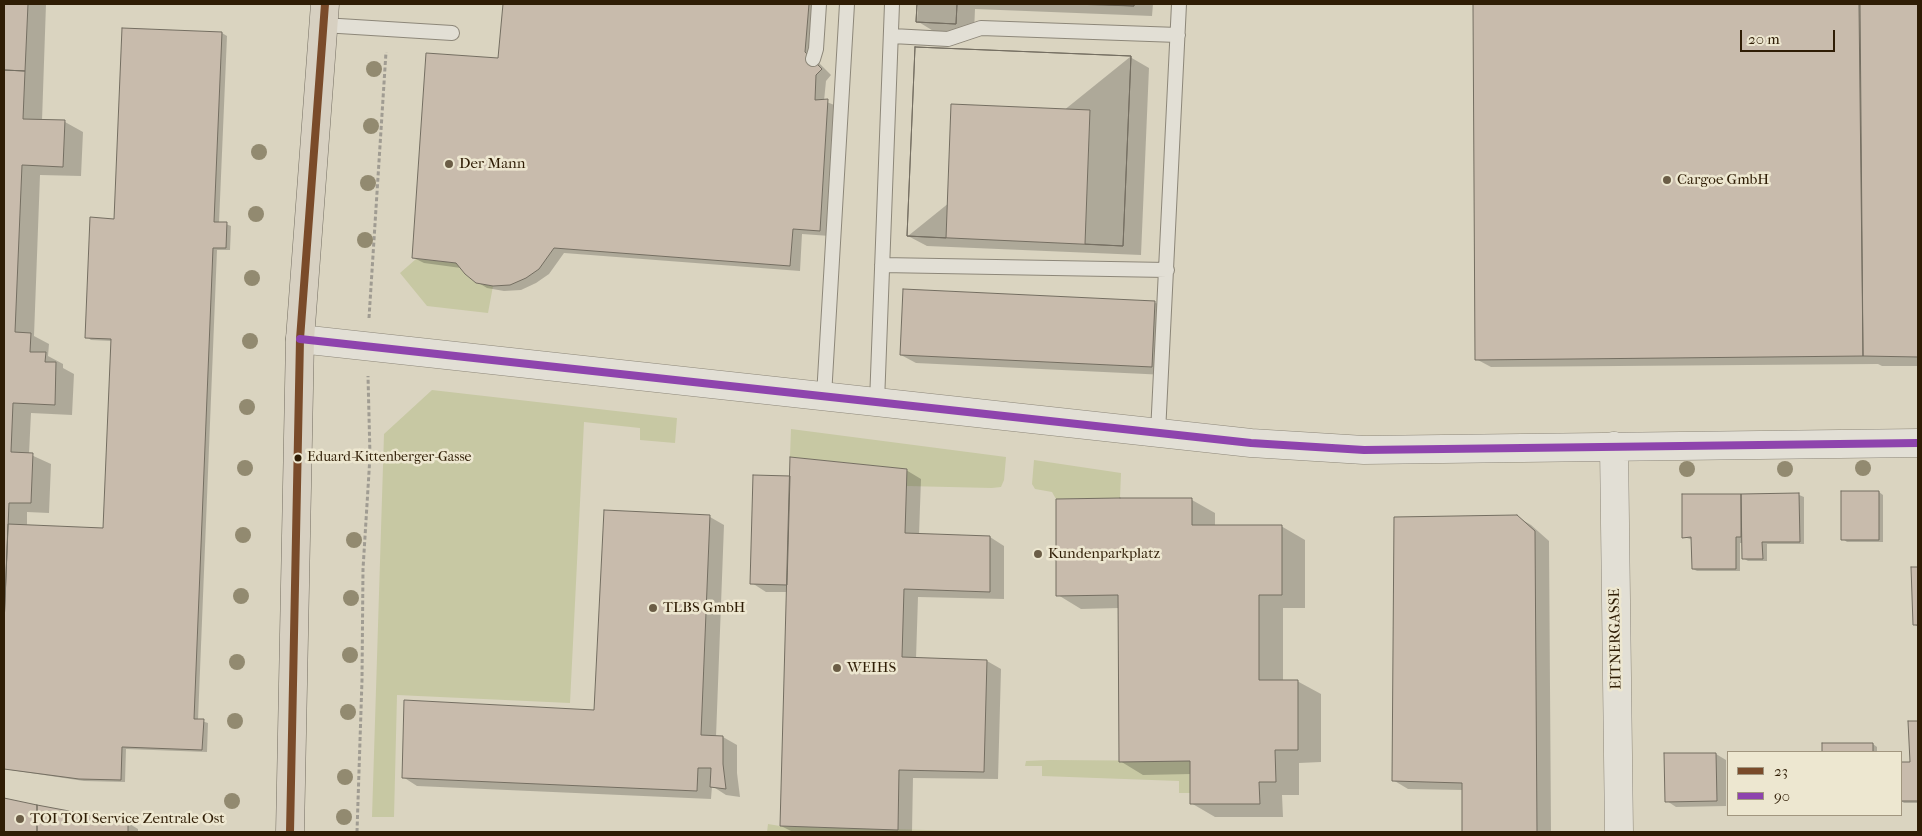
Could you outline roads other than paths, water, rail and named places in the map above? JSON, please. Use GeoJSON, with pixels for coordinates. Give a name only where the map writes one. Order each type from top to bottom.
{"type":"FeatureCollection","features":[{"type":"Feature","properties":{"kind":"main road"},"geometry":{"type":"LineString","coordinates":[[290,832],[300,339],[324,14]]}},
{"type":"Feature","properties":{"kind":"street"},"geometry":{"type":"LineString","coordinates":[[300,339],[1251,444],[1364,450],[1918,443]]}},
{"type":"Feature","properties":{"kind":"street","name":"EITNERGASSE"},"geometry":{"type":"LineString","coordinates":[[1614,446],[1619,832]]}},
{"type":"Feature","properties":{"kind":"lane"},"geometry":{"type":"LineString","coordinates":[[813,59],[816,49],[819,4]]}},
{"type":"Feature","properties":{"kind":"lane"},"geometry":{"type":"LineString","coordinates":[[824,396],[847,4]]}},
{"type":"Feature","properties":{"kind":"lane"},"geometry":{"type":"LineString","coordinates":[[877,402],[892,4]]}},
{"type":"Feature","properties":{"kind":"lane"},"geometry":{"type":"LineString","coordinates":[[1158,433],[1179,4]]}},
{"type":"Feature","properties":{"kind":"lane"},"geometry":{"type":"LineString","coordinates":[[324,14],[387,30],[452,32]]}},
{"type":"Feature","properties":{"kind":"lane"},"geometry":{"type":"LineString","coordinates":[[892,36],[948,39],[981,28],[1178,36]]}},
{"type":"Feature","properties":{"kind":"lane"},"geometry":{"type":"LineString","coordinates":[[882,265],[1166,270]]}},
{"type":"Feature","properties":{"kind":"place","name":"Der Mann"},"geometry":{"type":"Point","coordinates":[449,164]}},
{"type":"Feature","properties":{"kind":"place","name":"Cargoe GmbH"},"geometry":{"type":"Point","coordinates":[1667,180]}},
{"type":"Feature","properties":{"kind":"place","name":"Eduard-Kittenberger-Gasse"},"geometry":{"type":"Point","coordinates":[298,458]}},
{"type":"Feature","properties":{"kind":"place","name":"Kundenparkplatz"},"geometry":{"type":"Point","coordinates":[1038,554]}},
{"type":"Feature","properties":{"kind":"place","name":"TLBS GmbH"},"geometry":{"type":"Point","coordinates":[653,608]}},
{"type":"Feature","properties":{"kind":"place","name":"WEIHS"},"geometry":{"type":"Point","coordinates":[837,668]}},
{"type":"Feature","properties":{"kind":"place","name":"TOI TOI Service Zentrale Ost"},"geometry":{"type":"Point","coordinates":[20,819]}}]}
